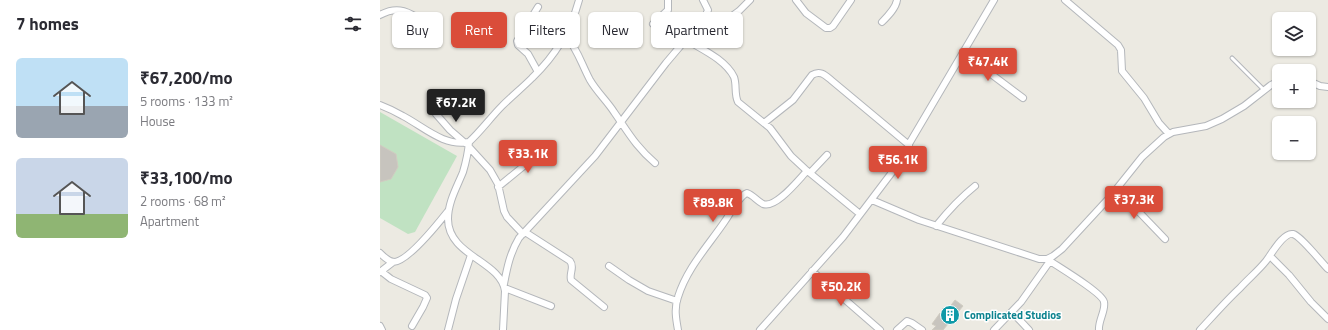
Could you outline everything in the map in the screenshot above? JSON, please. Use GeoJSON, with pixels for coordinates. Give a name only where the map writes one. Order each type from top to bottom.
{"type":"FeatureCollection","features":[{"type":"Feature","properties":{"kind":"street"},"geometry":{"type":"LineString","coordinates":[[575,12],[579,0]]}},
{"type":"Feature","properties":{"kind":"street"},"geometry":{"type":"LineString","coordinates":[[666,12],[668,10],[668,0]]}},
{"type":"Feature","properties":{"kind":"street"},"geometry":{"type":"LineString","coordinates":[[703,0],[708,10],[707,12]]}},
{"type":"Feature","properties":{"kind":"street"},"geometry":{"type":"LineString","coordinates":[[738,12],[750,0]]}},
{"type":"Feature","properties":{"kind":"street"},"geometry":{"type":"LineString","coordinates":[[796,0],[806,12],[826,28],[833,26],[851,0]]}},
{"type":"Feature","properties":{"kind":"street"},"geometry":{"type":"LineString","coordinates":[[882,22],[896,5],[897,0]]}},
{"type":"Feature","properties":{"kind":"street"},"geometry":{"type":"LineString","coordinates":[[760,330],[842,237],[893,171],[994,0]]}},
{"type":"Feature","properties":{"kind":"street"},"geometry":{"type":"LineString","coordinates":[[1065,0],[1118,45],[1121,50],[1122,70],[1144,98],[1159,123],[1169,134]]}},
{"type":"Feature","properties":{"kind":"street"},"geometry":{"type":"LineString","coordinates":[[538,7],[517,41],[518,45],[528,54],[538,72]]}},
{"type":"Feature","properties":{"kind":"street"},"geometry":{"type":"LineString","coordinates":[[380,15],[391,10],[405,12]]}},
{"type":"Feature","properties":{"kind":"street"},"geometry":{"type":"LineString","coordinates":[[551,306],[505,286],[496,274],[470,255],[454,239],[448,221],[448,211],[466,162],[468,144],[492,116],[538,72],[556,48]]}},
{"type":"Feature","properties":{"kind":"street"},"geometry":{"type":"LineString","coordinates":[[575,48],[598,92],[614,111],[640,150],[655,163]]}},
{"type":"Feature","properties":{"kind":"street"},"geometry":{"type":"LineString","coordinates":[[504,330],[505,286],[513,247],[524,233],[582,171],[621,123],[678,48]]}},
{"type":"Feature","properties":{"kind":"street"},"geometry":{"type":"LineString","coordinates":[[700,48],[710,54],[729,70],[734,78],[738,102],[764,123],[791,156],[860,214]]}},
{"type":"Feature","properties":{"kind":"street"},"geometry":{"type":"LineString","coordinates":[[964,53],[1023,98]]}},
{"type":"Feature","properties":{"kind":"street"},"geometry":{"type":"LineString","coordinates":[[764,123],[793,100],[812,75],[820,73],[831,80],[909,146]]}},
{"type":"Feature","properties":{"kind":"street"},"geometry":{"type":"LineString","coordinates":[[994,330],[1012,312],[1048,260],[1062,249],[1117,189],[1149,150],[1169,134],[1213,123],[1244,106],[1272,84]]}},
{"type":"Feature","properties":{"kind":"street"},"geometry":{"type":"LineString","coordinates":[[1316,84],[1328,87]]}},
{"type":"Feature","properties":{"kind":"street"},"geometry":{"type":"LineString","coordinates":[[380,106],[403,116],[444,140],[468,144]]}},
{"type":"Feature","properties":{"kind":"street"},"geometry":{"type":"LineString","coordinates":[[436,114],[450,130],[468,144],[490,170],[498,187],[504,212],[507,217],[524,233],[570,261],[572,267],[570,277],[571,280],[604,307]]}},
{"type":"Feature","properties":{"kind":"street"},"geometry":{"type":"LineString","coordinates":[[498,187],[525,165],[549,150]]}},
{"type":"Feature","properties":{"kind":"street"},"geometry":{"type":"LineString","coordinates":[[678,330],[675,313],[677,301],[683,284],[698,257],[743,194],[747,193],[762,204],[767,204],[780,198],[827,155]]}},
{"type":"Feature","properties":{"kind":"street"},"geometry":{"type":"LineString","coordinates":[[936,226],[962,196],[975,186]]}},
{"type":"Feature","properties":{"kind":"street"},"geometry":{"type":"LineString","coordinates":[[1117,189],[1164,239]]}},
{"type":"Feature","properties":{"kind":"street"},"geometry":{"type":"LineString","coordinates":[[872,200],[908,216],[936,226],[1030,256],[1048,260],[1092,289],[1104,300],[1105,303],[1099,330]]}},
{"type":"Feature","properties":{"kind":"street"},"geometry":{"type":"LineString","coordinates":[[412,326],[424,307],[427,298],[425,295],[391,279],[381,272],[392,262],[398,261],[418,245],[448,211]]}},
{"type":"Feature","properties":{"kind":"street"},"geometry":{"type":"LineString","coordinates":[[1200,330],[1215,312],[1260,267],[1285,237],[1293,234],[1301,239],[1328,269]]}},
{"type":"Feature","properties":{"kind":"street"},"geometry":{"type":"LineString","coordinates":[[380,253],[392,262]]}},
{"type":"Feature","properties":{"kind":"street"},"geometry":{"type":"LineString","coordinates":[[448,330],[456,298],[470,255]]}},
{"type":"Feature","properties":{"kind":"street"},"geometry":{"type":"LineString","coordinates":[[1270,256],[1328,319]]}},
{"type":"Feature","properties":{"kind":"street"},"geometry":{"type":"LineString","coordinates":[[609,266],[629,280],[648,290],[677,301]]}},
{"type":"Feature","properties":{"kind":"street"},"geometry":{"type":"LineString","coordinates":[[812,271],[880,330]]}},
{"type":"Feature","properties":{"kind":"street"},"geometry":{"type":"LineString","coordinates":[[1012,312],[1029,330]]}},
{"type":"Feature","properties":{"kind":"street"},"geometry":{"type":"LineString","coordinates":[[897,330],[907,321],[922,330]]}},
{"type":"Feature","properties":{"kind":"street"},"geometry":{"type":"LineString","coordinates":[[380,326],[382,330]]}},
{"type":"Feature","properties":{"kind":"lane"},"geometry":{"type":"LineString","coordinates":[[1232,58],[1264,90]]}},
{"type":"Feature","properties":{"kind":"green space"},"geometry":{"type":"Polygon","coordinates":[[[380,112],[457,156],[415,232],[408,234],[380,218],[380,112]]]}},
{"type":"Feature","properties":{"kind":"building"},"geometry":{"type":"Polygon","coordinates":[[[380,145],[396,154],[398,167],[391,179],[380,182],[380,145]]]}},
{"type":"Feature","properties":{"kind":"building","name":"Complicated Studios"},"geometry":{"type":"Polygon","coordinates":[[[955,300],[963,306],[943,330],[932,330],[936,326],[932,324],[940,313],[943,316],[955,300]]]}},
{"type":"Feature","properties":{"kind":"place","name":"Complicated Studios"},"geometry":{"type":"Point","coordinates":[950,315]}}]}
